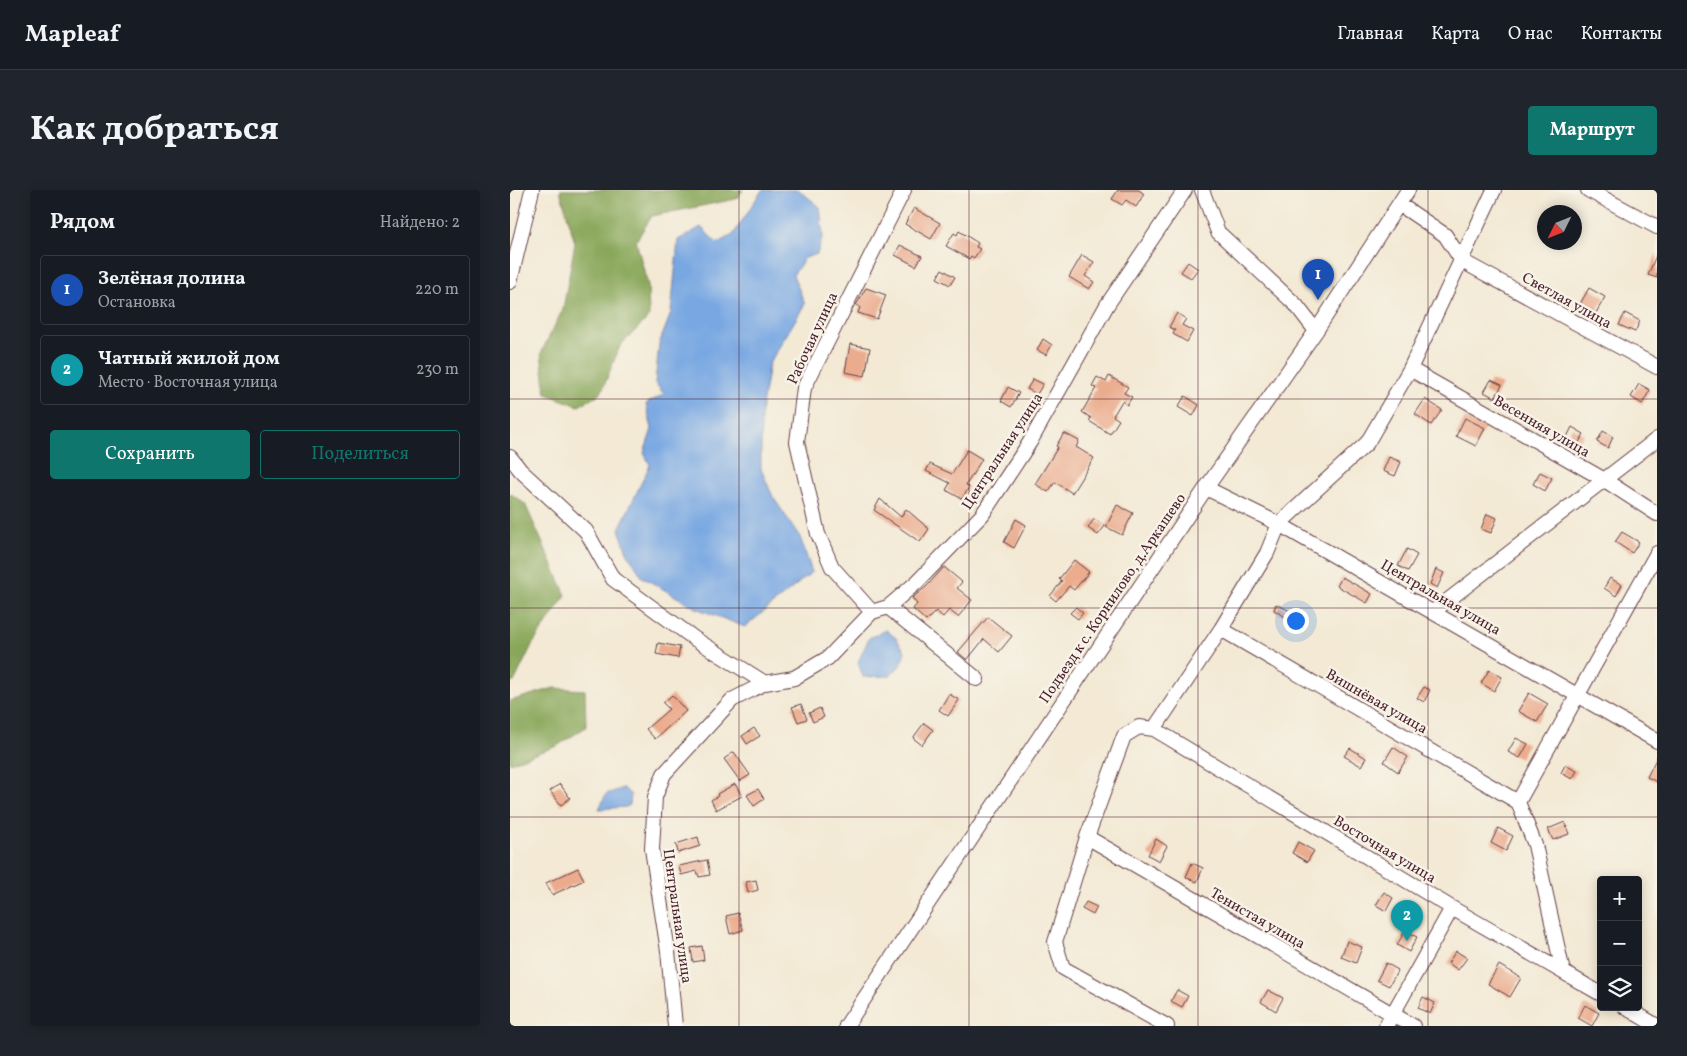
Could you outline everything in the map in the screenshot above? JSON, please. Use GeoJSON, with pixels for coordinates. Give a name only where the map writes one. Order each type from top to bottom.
{"type":"FeatureCollection","features":[{"type":"Feature","properties":{"kind":"street"},"geometry":{"type":"LineString","coordinates":[[510,282],[532,190]]}},
{"type":"Feature","properties":{"kind":"street","name":"Рабочая улица"},"geometry":{"type":"LineString","coordinates":[[872,612],[832,567],[818,534],[796,442],[804,388],[904,190]]}},
{"type":"Feature","properties":{"kind":"street","name":"Центральная улица"},"geometry":{"type":"LineString","coordinates":[[676,1026],[668,952],[652,849],[655,797],[664,774],[732,700],[765,683],[794,678],[828,658],[872,612],[888,607],[917,582],[982,516],[1030,442],[1107,305],[1185,190]]}},
{"type":"Feature","properties":{"kind":"street"},"geometry":{"type":"LineString","coordinates":[[1202,190],[1218,232],[1296,305],[1316,331]]}},
{"type":"Feature","properties":{"kind":"street","name":"Подъезд к с. Корнилово, д.Аркашево"},"geometry":{"type":"LineString","coordinates":[[846,1026],[1206,488],[1316,331],[1408,190]]}},
{"type":"Feature","properties":{"kind":"street"},"geometry":{"type":"LineString","coordinates":[[1167,1026],[1063,968],[1054,942],[1087,837],[1124,736],[1139,727],[1154,729],[1221,629],[1267,553],[1279,524],[1367,442],[1410,369],[1494,190]]}},
{"type":"Feature","properties":{"kind":"street"},"geometry":{"type":"LineString","coordinates":[[1588,190],[1657,227]]}},
{"type":"Feature","properties":{"kind":"street"},"geometry":{"type":"LineString","coordinates":[[1399,204],[1445,235],[1462,260]]}},
{"type":"Feature","properties":{"kind":"street","name":"Светлая улица"},"geometry":{"type":"LineString","coordinates":[[1462,260],[1657,367]]}},
{"type":"Feature","properties":{"kind":"street","name":"Весенняя улица"},"geometry":{"type":"LineString","coordinates":[[1410,369],[1603,479],[1657,514]]}},
{"type":"Feature","properties":{"kind":"street"},"geometry":{"type":"LineString","coordinates":[[1434,611],[1657,439]]}},
{"type":"Feature","properties":{"kind":"street"},"geometry":{"type":"LineString","coordinates":[[510,458],[520,471],[586,531],[613,579],[695,639],[765,683]]}},
{"type":"Feature","properties":{"kind":"street","name":"Центральная улица"},"geometry":{"type":"LineString","coordinates":[[1206,488],[1279,524],[1579,694],[1657,741]]}},
{"type":"Feature","properties":{"kind":"street"},"geometry":{"type":"LineString","coordinates":[[1563,972],[1535,845],[1518,802],[1657,553]]}},
{"type":"Feature","properties":{"kind":"street"},"geometry":{"type":"LineString","coordinates":[[888,607],[977,679]]}},
{"type":"Feature","properties":{"kind":"street","name":"Вишнёвая улица"},"geometry":{"type":"LineString","coordinates":[[1221,629],[1518,802]]}},
{"type":"Feature","properties":{"kind":"street","name":"Восточная улица"},"geometry":{"type":"LineString","coordinates":[[1154,729],[1452,908],[1597,992]]}},
{"type":"Feature","properties":{"kind":"street","name":"Тенистая улица"},"geometry":{"type":"LineString","coordinates":[[1087,837],[1390,1020],[1414,1026]]}},
{"type":"Feature","properties":{"kind":"street"},"geometry":{"type":"LineString","coordinates":[[1390,1020],[1452,908]]}},
{"type":"Feature","properties":{"kind":"street"},"geometry":{"type":"LineString","coordinates":[[1632,1011],[1657,1026]]}},
{"type":"Feature","properties":{"kind":"green space"},"geometry":{"type":"Polygon","coordinates":[[[560,190],[743,190],[736,199],[652,216],[636,241],[648,285],[649,317],[620,346],[601,393],[579,406],[546,394],[541,353],[563,309],[575,243],[560,190]]]}},
{"type":"Feature","properties":{"kind":"green space"},"geometry":{"type":"Polygon","coordinates":[[[510,493],[525,504],[566,595],[532,645],[514,682],[510,682],[510,493]]]}},
{"type":"Feature","properties":{"kind":"green space"},"geometry":{"type":"Polygon","coordinates":[[[554,688],[585,690],[586,727],[557,746],[510,763],[510,701],[554,688]]]}},
{"type":"Feature","properties":{"kind":"water"},"geometry":{"type":"Polygon","coordinates":[[[762,190],[799,190],[820,207],[823,236],[817,254],[805,258],[793,275],[805,304],[769,364],[761,413],[761,469],[773,497],[800,537],[812,572],[745,627],[696,608],[642,577],[627,552],[619,529],[650,465],[644,453],[652,429],[646,404],[664,394],[655,383],[659,344],[671,313],[678,240],[701,227],[717,243],[733,235],[762,190]]]}},
{"type":"Feature","properties":{"kind":"water"},"geometry":{"type":"Polygon","coordinates":[[[886,630],[896,638],[905,651],[901,665],[890,676],[863,677],[858,662],[869,638],[886,630]]]}},
{"type":"Feature","properties":{"kind":"water"},"geometry":{"type":"Polygon","coordinates":[[[624,788],[631,795],[630,805],[599,809],[606,794],[624,788]]]}},
{"type":"Feature","properties":{"kind":"building"},"geometry":{"type":"Polygon","coordinates":[[[1118,190],[1139,190],[1144,194],[1136,207],[1126,200],[1122,205],[1112,199],[1118,190]]]}},
{"type":"Feature","properties":{"kind":"building"},"geometry":{"type":"Polygon","coordinates":[[[914,208],[940,223],[931,239],[905,224],[914,208]]]}},
{"type":"Feature","properties":{"kind":"building"},"geometry":{"type":"Polygon","coordinates":[[[959,231],[978,243],[976,247],[980,249],[974,258],[971,256],[969,259],[946,246],[954,233],[957,235],[959,231]]]}},
{"type":"Feature","properties":{"kind":"building"},"geometry":{"type":"Polygon","coordinates":[[[900,245],[922,256],[916,266],[895,255],[900,245]]]}},
{"type":"Feature","properties":{"kind":"building"},"geometry":{"type":"Polygon","coordinates":[[[1657,253],[1657,278],[1648,275],[1657,253]]]}},
{"type":"Feature","properties":{"kind":"building"},"geometry":{"type":"Polygon","coordinates":[[[1082,255],[1094,262],[1085,276],[1094,282],[1089,289],[1069,277],[1082,255]]]}},
{"type":"Feature","properties":{"kind":"building"},"geometry":{"type":"Polygon","coordinates":[[[1188,262],[1198,269],[1191,278],[1181,272],[1188,262]]]}},
{"type":"Feature","properties":{"kind":"building"},"geometry":{"type":"Polygon","coordinates":[[[942,269],[955,277],[950,285],[937,278],[942,269]]]}},
{"type":"Feature","properties":{"kind":"building"},"geometry":{"type":"Polygon","coordinates":[[[866,288],[886,295],[877,319],[858,313],[860,307],[856,305],[866,288]]]}},
{"type":"Feature","properties":{"kind":"building"},"geometry":{"type":"Polygon","coordinates":[[[1589,288],[1605,297],[1596,313],[1580,304],[1589,288]]]}},
{"type":"Feature","properties":{"kind":"building"},"geometry":{"type":"Polygon","coordinates":[[[1177,313],[1186,319],[1182,325],[1193,331],[1187,342],[1173,334],[1175,330],[1169,327],[1177,313]]]}},
{"type":"Feature","properties":{"kind":"building"},"geometry":{"type":"Polygon","coordinates":[[[1625,313],[1640,321],[1635,332],[1619,325],[1625,313]]]}},
{"type":"Feature","properties":{"kind":"building"},"geometry":{"type":"Polygon","coordinates":[[[1043,339],[1052,345],[1046,355],[1037,350],[1043,339]]]}},
{"type":"Feature","properties":{"kind":"building"},"geometry":{"type":"Polygon","coordinates":[[[850,344],[870,348],[865,376],[845,372],[850,344]]]}},
{"type":"Feature","properties":{"kind":"building"},"geometry":{"type":"Polygon","coordinates":[[[1109,376],[1128,387],[1124,393],[1132,397],[1127,405],[1122,401],[1113,416],[1119,420],[1110,434],[1089,421],[1091,418],[1082,412],[1096,388],[1092,386],[1097,377],[1106,382],[1109,376]]]}},
{"type":"Feature","properties":{"kind":"building"},"geometry":{"type":"Polygon","coordinates":[[[1033,379],[1043,384],[1037,394],[1027,389],[1033,379]]]}},
{"type":"Feature","properties":{"kind":"building"},"geometry":{"type":"Polygon","coordinates":[[[1491,380],[1502,385],[1495,398],[1484,392],[1491,380]]]}},
{"type":"Feature","properties":{"kind":"building"},"geometry":{"type":"Polygon","coordinates":[[[1639,384],[1650,390],[1642,404],[1631,397],[1639,384]]]}},
{"type":"Feature","properties":{"kind":"building"},"geometry":{"type":"Polygon","coordinates":[[[1008,387],[1019,393],[1011,407],[1001,401],[1008,387]]]}},
{"type":"Feature","properties":{"kind":"building"},"geometry":{"type":"Polygon","coordinates":[[[1185,396],[1199,405],[1193,416],[1178,407],[1185,396]]]}},
{"type":"Feature","properties":{"kind":"building"},"geometry":{"type":"Polygon","coordinates":[[[1425,399],[1442,410],[1431,425],[1415,414],[1425,399]]]}},
{"type":"Feature","properties":{"kind":"building"},"geometry":{"type":"Polygon","coordinates":[[[1465,418],[1485,428],[1476,446],[1456,436],[1465,418]]]}},
{"type":"Feature","properties":{"kind":"building"},"geometry":{"type":"Polygon","coordinates":[[[1572,427],[1584,434],[1576,447],[1565,441],[1572,427]]]}},
{"type":"Feature","properties":{"kind":"building"},"geometry":{"type":"Polygon","coordinates":[[[1603,431],[1613,437],[1608,448],[1597,442],[1603,431]]]}},
{"type":"Feature","properties":{"kind":"building"},"geometry":{"type":"Polygon","coordinates":[[[1064,433],[1079,441],[1076,447],[1094,458],[1072,493],[1055,482],[1048,492],[1035,484],[1058,447],[1056,446],[1064,433]]]}},
{"type":"Feature","properties":{"kind":"building"},"geometry":{"type":"Polygon","coordinates":[[[967,450],[982,459],[966,485],[969,487],[962,499],[946,490],[950,483],[926,471],[930,464],[952,474],[967,450]]]}},
{"type":"Feature","properties":{"kind":"building"},"geometry":{"type":"Polygon","coordinates":[[[1389,457],[1401,462],[1395,476],[1383,471],[1389,457]]]}},
{"type":"Feature","properties":{"kind":"building"},"geometry":{"type":"Polygon","coordinates":[[[1540,472],[1552,478],[1545,491],[1533,484],[1540,472]]]}},
{"type":"Feature","properties":{"kind":"building"},"geometry":{"type":"Polygon","coordinates":[[[880,499],[901,517],[906,509],[929,529],[920,542],[874,510],[880,499]]]}},
{"type":"Feature","properties":{"kind":"building"},"geometry":{"type":"Polygon","coordinates":[[[1117,505],[1133,513],[1122,535],[1106,527],[1117,505]]]}},
{"type":"Feature","properties":{"kind":"building"},"geometry":{"type":"Polygon","coordinates":[[[1487,514],[1497,518],[1491,533],[1481,529],[1487,514]]]}},
{"type":"Feature","properties":{"kind":"building"},"geometry":{"type":"Polygon","coordinates":[[[1016,519],[1026,525],[1014,548],[1004,542],[1016,519]]]}},
{"type":"Feature","properties":{"kind":"building"},"geometry":{"type":"Polygon","coordinates":[[[1094,519],[1105,526],[1098,535],[1088,528],[1094,519]]]}},
{"type":"Feature","properties":{"kind":"building"},"geometry":{"type":"Polygon","coordinates":[[[1622,532],[1639,542],[1632,553],[1615,542],[1622,532]]]}},
{"type":"Feature","properties":{"kind":"building"},"geometry":{"type":"Polygon","coordinates":[[[1407,549],[1417,555],[1408,571],[1398,566],[1407,549]]]}},
{"type":"Feature","properties":{"kind":"building"},"geometry":{"type":"Polygon","coordinates":[[[1074,560],[1089,572],[1074,590],[1069,586],[1056,601],[1050,596],[1062,581],[1059,579],[1074,560]]]}},
{"type":"Feature","properties":{"kind":"building"},"geometry":{"type":"Polygon","coordinates":[[[944,567],[962,582],[957,588],[972,600],[958,617],[949,610],[943,617],[936,611],[926,621],[913,609],[917,604],[912,598],[927,586],[944,567]]]}},
{"type":"Feature","properties":{"kind":"building"},"geometry":{"type":"Polygon","coordinates":[[[1436,569],[1444,573],[1437,588],[1430,584],[1436,569]]]}},
{"type":"Feature","properties":{"kind":"building"},"geometry":{"type":"Polygon","coordinates":[[[1342,577],[1372,594],[1367,603],[1337,586],[1342,577]]]}},
{"type":"Feature","properties":{"kind":"building"},"geometry":{"type":"Polygon","coordinates":[[[1610,578],[1622,585],[1616,596],[1604,588],[1610,578]]]}},
{"type":"Feature","properties":{"kind":"building"},"geometry":{"type":"Polygon","coordinates":[[[1276,604],[1298,615],[1292,626],[1285,622],[1287,618],[1274,610],[1276,604]]]}},
{"type":"Feature","properties":{"kind":"building"},"geometry":{"type":"Polygon","coordinates":[[[1076,607],[1083,613],[1078,619],[1070,613],[1076,607]]]}},
{"type":"Feature","properties":{"kind":"building"},"geometry":{"type":"Polygon","coordinates":[[[988,617],[1012,636],[999,652],[984,639],[967,660],[958,652],[988,617]]]}},
{"type":"Feature","properties":{"kind":"building"},"geometry":{"type":"Polygon","coordinates":[[[658,643],[680,647],[678,658],[656,654],[658,643]]]}},
{"type":"Feature","properties":{"kind":"building"},"geometry":{"type":"Polygon","coordinates":[[[1489,670],[1502,677],[1494,691],[1481,683],[1489,670]]]}},
{"type":"Feature","properties":{"kind":"building"},"geometry":{"type":"Polygon","coordinates":[[[1424,687],[1430,690],[1424,702],[1417,698],[1424,687]]]}},
{"type":"Feature","properties":{"kind":"building"},"geometry":{"type":"Polygon","coordinates":[[[1529,693],[1548,704],[1537,722],[1518,711],[1529,693]]]}},
{"type":"Feature","properties":{"kind":"building"},"geometry":{"type":"Polygon","coordinates":[[[949,694],[959,700],[948,716],[939,710],[949,694]]]}},
{"type":"Feature","properties":{"kind":"building"},"geometry":{"type":"Polygon","coordinates":[[[672,695],[686,711],[655,739],[646,729],[669,709],[663,703],[672,695]]]}},
{"type":"Feature","properties":{"kind":"building"},"geometry":{"type":"Polygon","coordinates":[[[801,704],[807,719],[798,722],[792,707],[801,704]]]}},
{"type":"Feature","properties":{"kind":"building"},"geometry":{"type":"Polygon","coordinates":[[[820,708],[824,717],[813,722],[809,713],[820,708]]]}},
{"type":"Feature","properties":{"kind":"building"},"geometry":{"type":"Polygon","coordinates":[[[924,723],[933,730],[922,745],[913,738],[924,723]]]}},
{"type":"Feature","properties":{"kind":"building"},"geometry":{"type":"Polygon","coordinates":[[[754,728],[760,736],[747,744],[742,736],[754,728]]]}},
{"type":"Feature","properties":{"kind":"building"},"geometry":{"type":"Polygon","coordinates":[[[1516,738],[1528,744],[1520,758],[1508,752],[1516,738]]]}},
{"type":"Feature","properties":{"kind":"building"},"geometry":{"type":"Polygon","coordinates":[[[1393,747],[1408,757],[1398,772],[1384,762],[1393,747]]]}},
{"type":"Feature","properties":{"kind":"building"},"geometry":{"type":"Polygon","coordinates":[[[1350,748],[1366,758],[1361,766],[1344,756],[1350,748]]]}},
{"type":"Feature","properties":{"kind":"building"},"geometry":{"type":"Polygon","coordinates":[[[734,752],[750,775],[740,781],[724,759],[734,752]]]}},
{"type":"Feature","properties":{"kind":"building"},"geometry":{"type":"Polygon","coordinates":[[[1657,757],[1657,782],[1647,777],[1657,757]]]}},
{"type":"Feature","properties":{"kind":"building"},"geometry":{"type":"Polygon","coordinates":[[[1565,765],[1577,771],[1572,779],[1561,773],[1565,765]]]}},
{"type":"Feature","properties":{"kind":"building"},"geometry":{"type":"Polygon","coordinates":[[[560,784],[570,798],[561,805],[550,791],[560,784]]]}},
{"type":"Feature","properties":{"kind":"building"},"geometry":{"type":"Polygon","coordinates":[[[735,784],[742,796],[716,810],[711,800],[718,796],[717,794],[735,784]]]}},
{"type":"Feature","properties":{"kind":"building"},"geometry":{"type":"Polygon","coordinates":[[[758,789],[764,799],[754,806],[747,795],[758,789]]]}},
{"type":"Feature","properties":{"kind":"building"},"geometry":{"type":"Polygon","coordinates":[[[1565,822],[1569,834],[1553,840],[1548,829],[1565,822]]]}},
{"type":"Feature","properties":{"kind":"building"},"geometry":{"type":"Polygon","coordinates":[[[1498,828],[1513,836],[1506,851],[1491,843],[1498,828]]]}},
{"type":"Feature","properties":{"kind":"building"},"geometry":{"type":"Polygon","coordinates":[[[698,837],[700,846],[678,853],[676,844],[698,837]]]}},
{"type":"Feature","properties":{"kind":"building"},"geometry":{"type":"Polygon","coordinates":[[[1156,839],[1167,846],[1159,861],[1148,855],[1156,839]]]}},
{"type":"Feature","properties":{"kind":"building"},"geometry":{"type":"Polygon","coordinates":[[[1298,842],[1314,851],[1307,862],[1292,853],[1298,842]]]}},
{"type":"Feature","properties":{"kind":"building"},"geometry":{"type":"Polygon","coordinates":[[[707,860],[710,875],[699,877],[697,871],[681,875],[679,866],[707,860]]]}},
{"type":"Feature","properties":{"kind":"building"},"geometry":{"type":"Polygon","coordinates":[[[1192,863],[1203,868],[1197,882],[1186,877],[1192,863]]]}},
{"type":"Feature","properties":{"kind":"building"},"geometry":{"type":"Polygon","coordinates":[[[578,868],[584,880],[552,895],[546,883],[578,868]]]}},
{"type":"Feature","properties":{"kind":"building"},"geometry":{"type":"Polygon","coordinates":[[[756,880],[758,890],[748,893],[746,882],[756,880]]]}},
{"type":"Feature","properties":{"kind":"building"},"geometry":{"type":"Polygon","coordinates":[[[1384,892],[1393,898],[1386,911],[1376,905],[1384,892]]]}},
{"type":"Feature","properties":{"kind":"building"},"geometry":{"type":"Polygon","coordinates":[[[1086,902],[1097,907],[1093,915],[1082,909],[1086,902]]]}},
{"type":"Feature","properties":{"kind":"building"},"geometry":{"type":"Polygon","coordinates":[[[738,913],[743,930],[730,934],[726,916],[738,913]]]}},
{"type":"Feature","properties":{"kind":"building"},"geometry":{"type":"Polygon","coordinates":[[[1405,931],[1417,937],[1409,952],[1397,945],[1405,931]]]}},
{"type":"Feature","properties":{"kind":"building"},"geometry":{"type":"Polygon","coordinates":[[[1347,941],[1362,947],[1356,963],[1341,957],[1347,941]]]}},
{"type":"Feature","properties":{"kind":"building"},"geometry":{"type":"Polygon","coordinates":[[[702,946],[704,960],[693,962],[691,948],[702,946]]]}},
{"type":"Feature","properties":{"kind":"building"},"geometry":{"type":"Polygon","coordinates":[[[1456,951],[1467,958],[1458,970],[1448,963],[1456,951]]]}},
{"type":"Feature","properties":{"kind":"building"},"geometry":{"type":"Polygon","coordinates":[[[1386,963],[1398,970],[1389,986],[1377,980],[1386,963]]]}},
{"type":"Feature","properties":{"kind":"building"},"geometry":{"type":"Polygon","coordinates":[[[1499,965],[1521,978],[1510,997],[1488,984],[1499,965]]]}},
{"type":"Feature","properties":{"kind":"building"},"geometry":{"type":"Polygon","coordinates":[[[1177,990],[1188,996],[1182,1007],[1171,1001],[1177,990]]]}},
{"type":"Feature","properties":{"kind":"building"},"geometry":{"type":"Polygon","coordinates":[[[1268,990],[1283,998],[1276,1011],[1261,1002],[1268,990]]]}},
{"type":"Feature","properties":{"kind":"building"},"geometry":{"type":"Polygon","coordinates":[[[1423,997],[1435,1003],[1430,1014],[1418,1008],[1423,997]]]}},
{"type":"Feature","properties":{"kind":"building"},"geometry":{"type":"Polygon","coordinates":[[[1585,1005],[1599,1013],[1592,1026],[1578,1018],[1585,1005]]]}},
{"type":"Feature","properties":{"kind":"place","name":"Зелёная долина"},"geometry":{"type":"Point","coordinates":[1318,300]}},
{"type":"Feature","properties":{"kind":"place","name":"Чатный жилой дом"},"geometry":{"type":"Point","coordinates":[1407,941]}}]}
